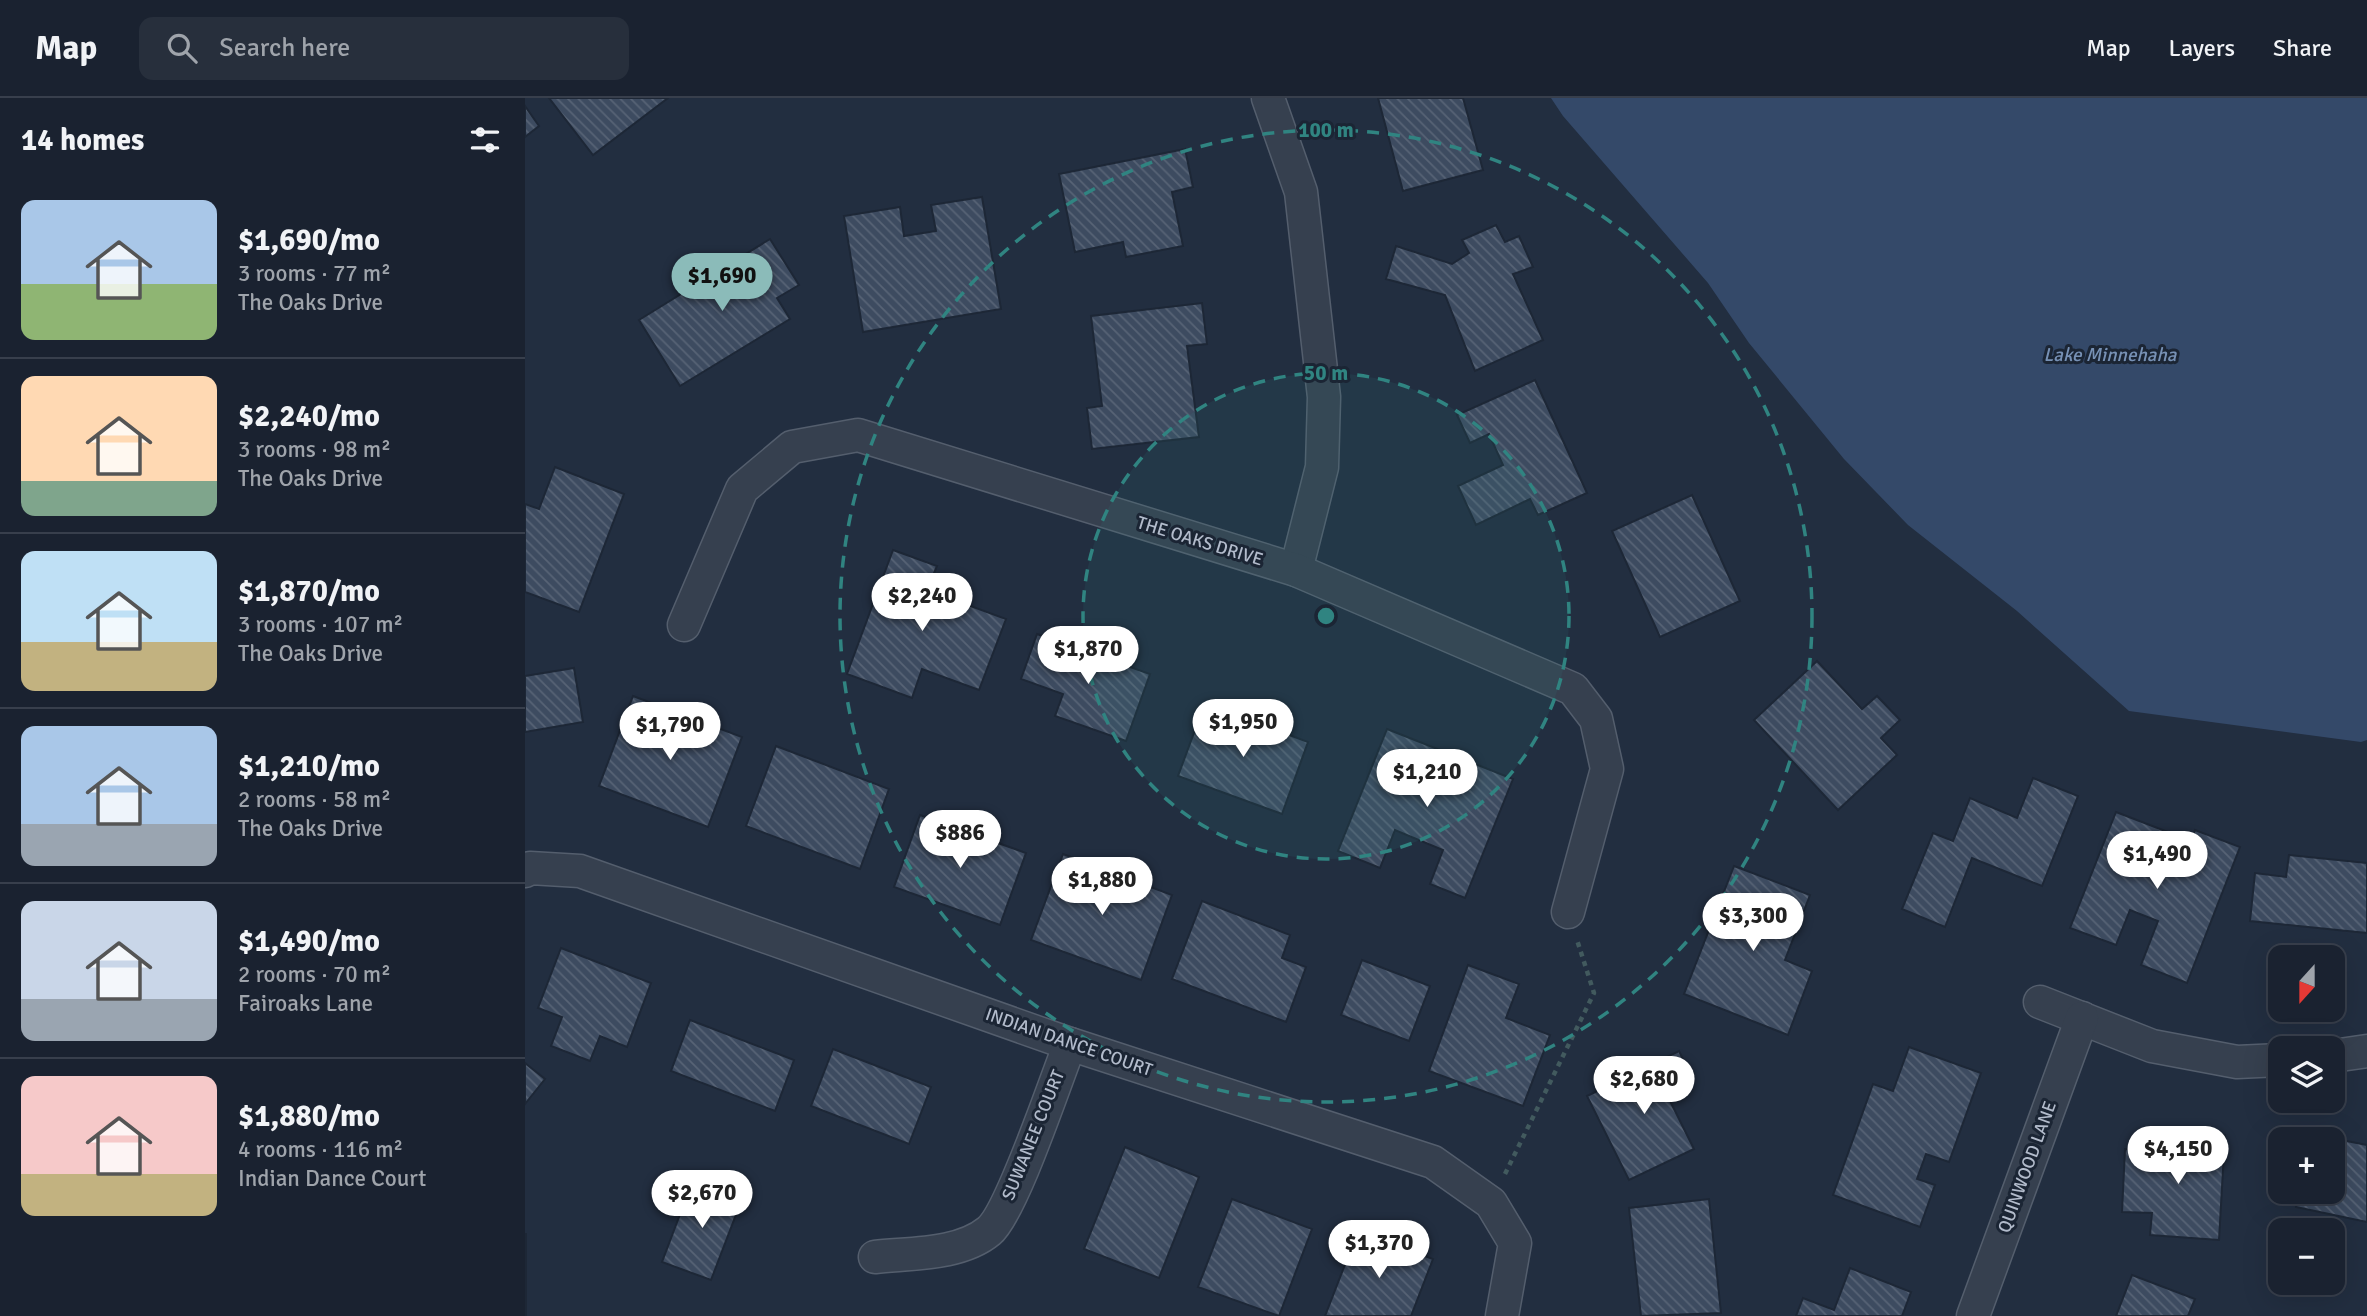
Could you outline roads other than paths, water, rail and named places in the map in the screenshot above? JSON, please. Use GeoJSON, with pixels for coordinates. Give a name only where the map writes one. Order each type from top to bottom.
{"type":"FeatureCollection","features":[{"type":"Feature","properties":{"kind":"street"},"geometry":{"type":"LineString","coordinates":[[1268,98],[1301,192],[1324,397],[1322,467],[1296,570]]}},
{"type":"Feature","properties":{"kind":"street","name":"THE OAKS DRIVE"},"geometry":{"type":"LineString","coordinates":[[684,625],[742,489],[792,447],[858,435],[1296,570],[1573,689],[1596,719],[1607,769],[1568,912]]}},
{"type":"Feature","properties":{"kind":"street","name":"INDIAN DANCE COURT"},"geometry":{"type":"LineString","coordinates":[[525,871],[580,871],[1070,1044],[1433,1162],[1491,1203],[1515,1243],[1502,1316]]}},
{"type":"Feature","properties":{"kind":"street"},"geometry":{"type":"LineString","coordinates":[[2040,1002],[2152,1046],[2237,1062],[2268,1061]]}},
{"type":"Feature","properties":{"kind":"street","name":"QUINWOOD LANE"},"geometry":{"type":"LineString","coordinates":[[1973,1316],[2082,1018]]}},
{"type":"Feature","properties":{"kind":"street","name":"SUWANEE COURT"},"geometry":{"type":"LineString","coordinates":[[875,1257],[957,1247],[990,1231],[1007,1202],[1070,1044]]}},
{"type":"Feature","properties":{"kind":"street"},"geometry":{"type":"LineString","coordinates":[[2345,1054],[2367,1051]]}},
{"type":"Feature","properties":{"kind":"water","name":"Lake Minnehaha"},"geometry":{"type":"Polygon","coordinates":[[[1551,98],[2367,98],[2367,740],[2361,742],[2129,711],[2017,611],[1908,525],[1844,459],[1749,343],[1708,283],[1563,116],[1551,98]]]}}]}
